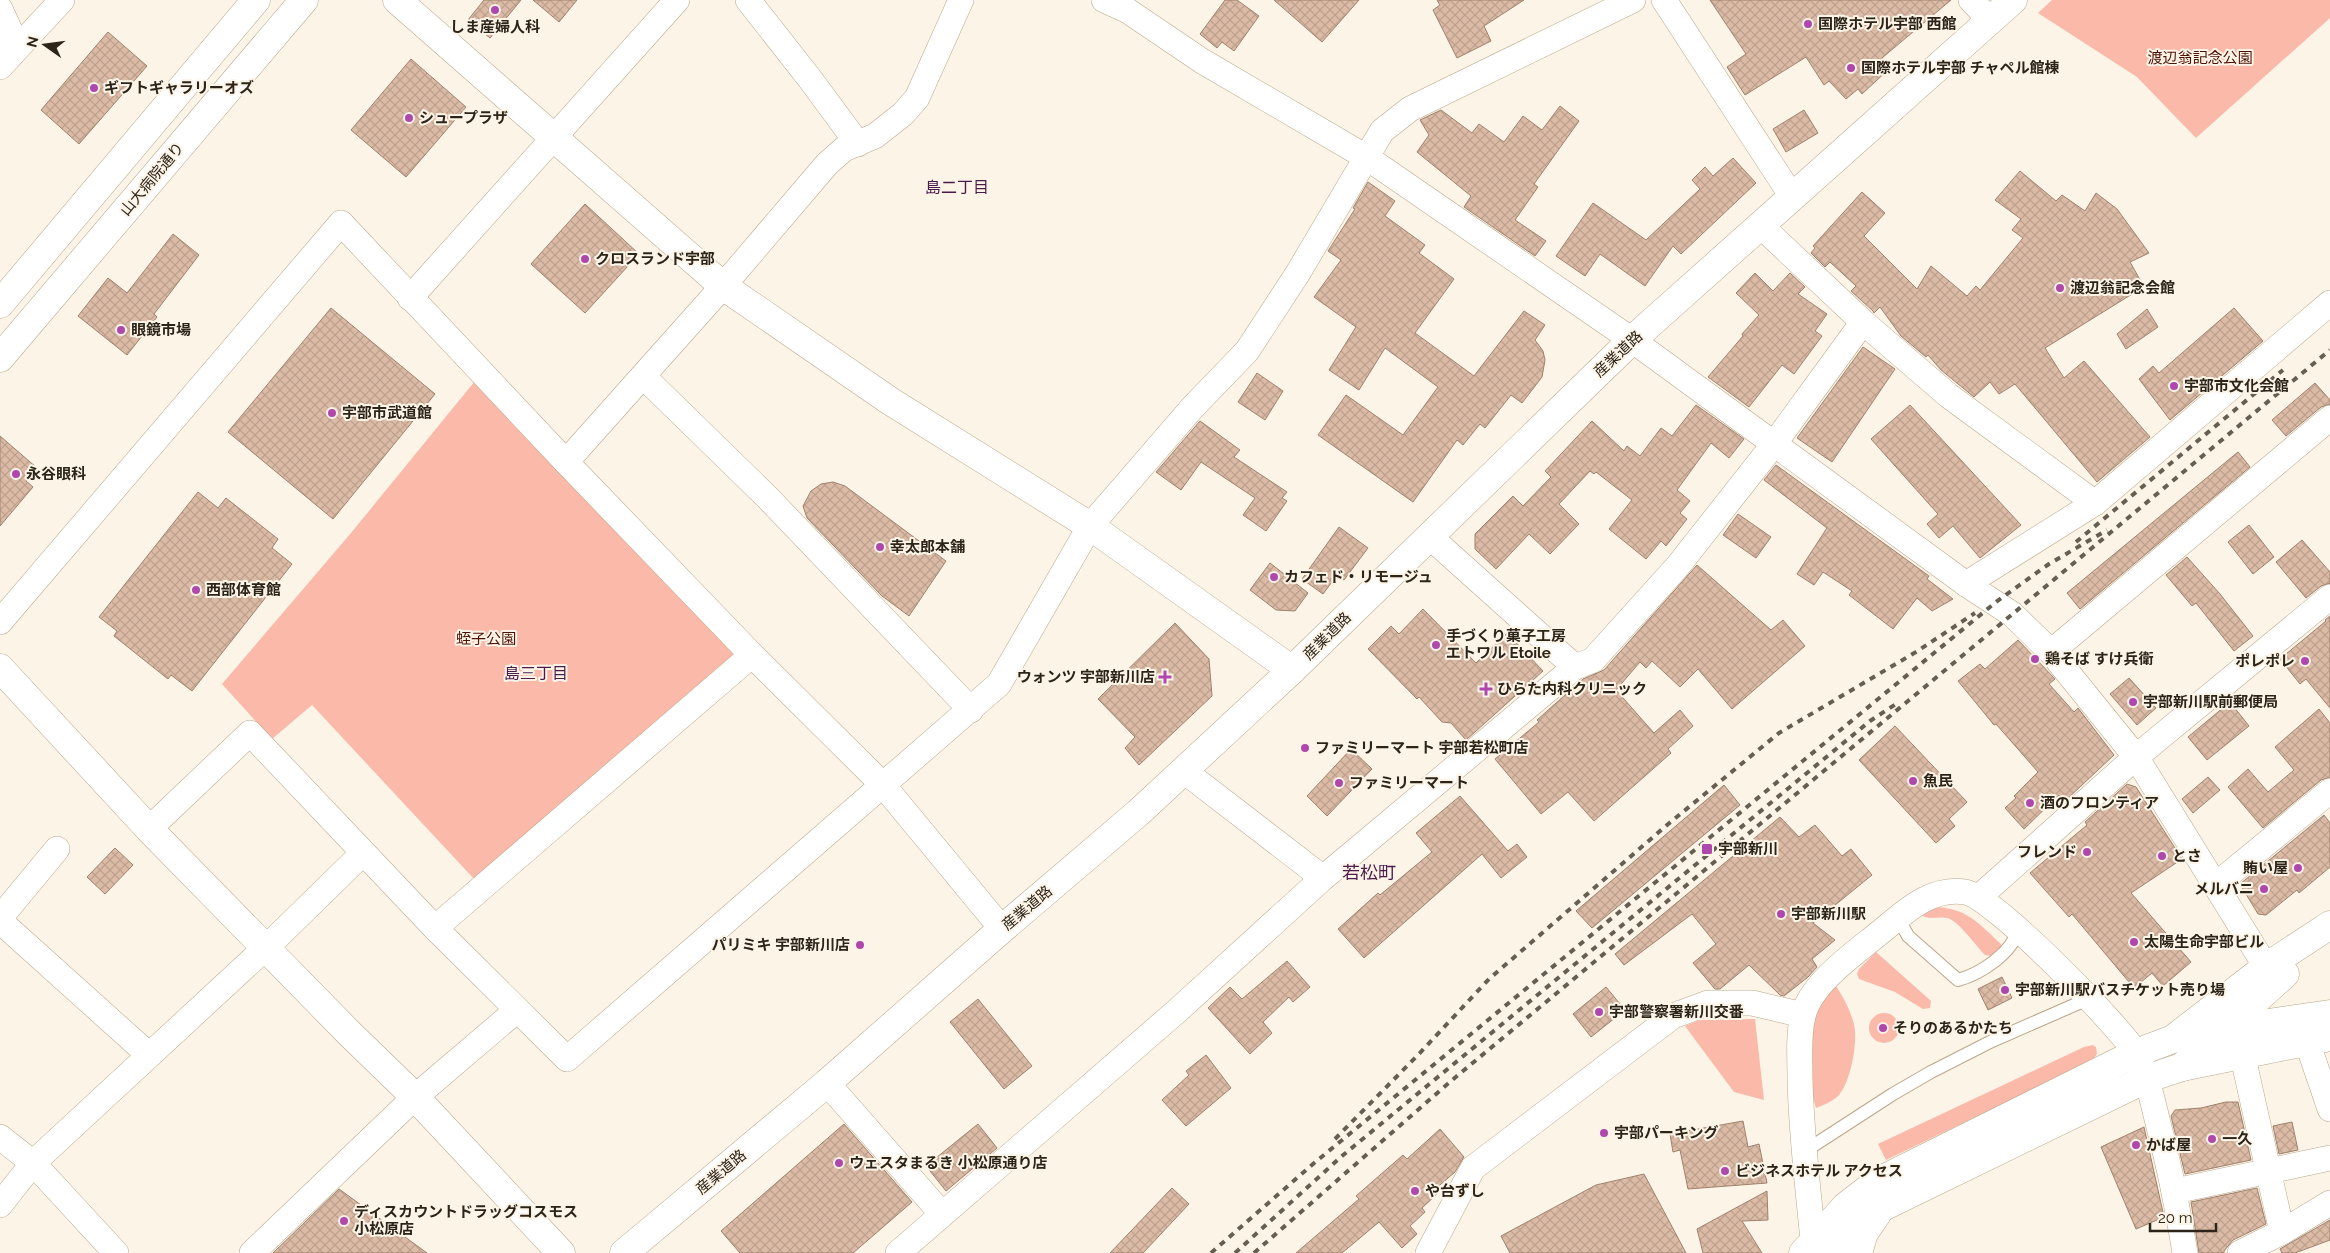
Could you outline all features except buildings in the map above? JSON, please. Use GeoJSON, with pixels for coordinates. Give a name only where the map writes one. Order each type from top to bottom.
{"type":"FeatureCollection","features":[{"type":"Feature","properties":{"kind":"street"},"geometry":{"type":"LineString","coordinates":[[0,67],[62,0]]}},
{"type":"Feature","properties":{"kind":"street"},"geometry":{"type":"LineString","coordinates":[[0,304],[256,0]]}},
{"type":"Feature","properties":{"kind":"street","name":"山大病院通り"},"geometry":{"type":"LineString","coordinates":[[0,358],[304,0]]}},
{"type":"Feature","properties":{"kind":"street"},"geometry":{"type":"LineString","coordinates":[[397,0],[723,286],[890,401],[1090,526],[1292,670]]}},
{"type":"Feature","properties":{"kind":"street"},"geometry":{"type":"LineString","coordinates":[[410,298],[677,0]]}},
{"type":"Feature","properties":{"kind":"street"},"geometry":{"type":"LineString","coordinates":[[748,0],[858,144]]}},
{"type":"Feature","properties":{"kind":"street"},"geometry":{"type":"LineString","coordinates":[[566,462],[644,377],[826,164],[844,149],[875,136],[896,120],[917,98],[962,0]]}},
{"type":"Feature","properties":{"kind":"street"},"geometry":{"type":"LineString","coordinates":[[1104,0],[1128,11],[1202,61],[1366,157],[1632,340],[1966,584],[2012,614],[2052,652],[2136,757],[2266,967]]}},
{"type":"Feature","properties":{"kind":"street"},"geometry":{"type":"LineString","coordinates":[[149,829],[250,733],[435,928],[567,1059],[999,684],[1090,526],[1193,407],[1247,351],[1298,274],[1382,131],[1410,108],[1633,0]]}},
{"type":"Feature","properties":{"kind":"street"},"geometry":{"type":"LineString","coordinates":[[1664,0],[1793,198]]}},
{"type":"Feature","properties":{"kind":"street"},"geometry":{"type":"LineString","coordinates":[[1971,0],[1990,20]]}},
{"type":"Feature","properties":{"kind":"street","name":"産業道路"},"geometry":{"type":"LineString","coordinates":[[624,1253],[827,1083],[1002,929],[1138,813],[1292,670],[1632,340],[2013,0]]}},
{"type":"Feature","properties":{"kind":"street"},"geometry":{"type":"LineString","coordinates":[[0,9],[11,33],[0,45]]}},
{"type":"Feature","properties":{"kind":"street"},"geometry":{"type":"LineString","coordinates":[[0,622],[341,223],[566,462],[752,655],[883,785],[1002,929]]}},
{"type":"Feature","properties":{"kind":"street"},"geometry":{"type":"LineString","coordinates":[[1761,226],[1863,322],[1949,396],[2095,503]]}},
{"type":"Feature","properties":{"kind":"street"},"geometry":{"type":"LineString","coordinates":[[1966,584],[2095,503],[2330,303]]}},
{"type":"Feature","properties":{"kind":"street"},"geometry":{"type":"LineString","coordinates":[[898,1253],[1176,1011],[1323,878],[1575,667],[1594,660],[1671,574],[1774,444],[1863,322]]}},
{"type":"Feature","properties":{"kind":"street"},"geometry":{"type":"LineString","coordinates":[[644,377],[767,497],[971,710]]}},
{"type":"Feature","properties":{"kind":"street"},"geometry":{"type":"LineString","coordinates":[[2052,652],[2330,418]]}},
{"type":"Feature","properties":{"kind":"street"},"geometry":{"type":"LineString","coordinates":[[1429,536],[1575,667]]}},
{"type":"Feature","properties":{"kind":"street"},"geometry":{"type":"LineString","coordinates":[[1980,897],[2136,757],[2330,597]]}},
{"type":"Feature","properties":{"kind":"street"},"geometry":{"type":"LineString","coordinates":[[435,928],[752,655]]}},
{"type":"Feature","properties":{"kind":"street"},"geometry":{"type":"LineString","coordinates":[[0,668],[149,829],[415,1097],[561,1253]]}},
{"type":"Feature","properties":{"kind":"street"},"geometry":{"type":"LineString","coordinates":[[1184,771],[1323,878]]}},
{"type":"Feature","properties":{"kind":"street"},"geometry":{"type":"LineString","coordinates":[[2216,884],[2330,791]]}},
{"type":"Feature","properties":{"kind":"street"},"geometry":{"type":"LineString","coordinates":[[57,848],[0,919],[149,1055]]}},
{"type":"Feature","properties":{"kind":"street"},"geometry":{"type":"LineString","coordinates":[[0,1205],[33,1163],[266,947],[363,853]]}},
{"type":"Feature","properties":{"kind":"street"},"geometry":{"type":"LineString","coordinates":[[1813,1250],[1801,1112],[1800,1059],[1803,1015],[1814,994],[1837,966],[1911,907],[1942,892],[1966,892],[1980,897],[2018,929],[2088,999],[2136,1054],[2146,1078],[2175,1191],[2184,1253]]}},
{"type":"Feature","properties":{"kind":"street"},"geometry":{"type":"LineString","coordinates":[[2173,1040],[2266,967],[2326,928]]}},
{"type":"Feature","properties":{"kind":"street"},"geometry":{"type":"LineString","coordinates":[[2182,1067],[2229,1029],[2286,973],[2326,928]]}},
{"type":"Feature","properties":{"kind":"street"},"geometry":{"type":"LineString","coordinates":[[1428,1253],[1472,1168],[1673,1016],[1708,1003],[1752,1003],[1803,1015]]}},
{"type":"Feature","properties":{"kind":"street"},"geometry":{"type":"LineString","coordinates":[[252,1253],[415,1097],[517,1010]]}},
{"type":"Feature","properties":{"kind":"street"},"geometry":{"type":"LineString","coordinates":[[1813,1250],[1887,1205],[2146,1078],[2182,1067],[2243,1053],[2312,1032],[2330,1014]]}},
{"type":"Feature","properties":{"kind":"street"},"geometry":{"type":"LineString","coordinates":[[2229,1029],[2243,1053],[2282,1232]]}},
{"type":"Feature","properties":{"kind":"street"},"geometry":{"type":"LineString","coordinates":[[1813,1250],[1841,1212],[1860,1193],[1878,1182],[2136,1054],[2173,1040],[2229,1029],[2312,1032]]}},
{"type":"Feature","properties":{"kind":"street"},"geometry":{"type":"LineString","coordinates":[[2312,1032],[2330,1109]]}},
{"type":"Feature","properties":{"kind":"street"},"geometry":{"type":"LineString","coordinates":[[827,1083],[942,1214]]}},
{"type":"Feature","properties":{"kind":"street"},"geometry":{"type":"LineString","coordinates":[[0,1137],[33,1163],[116,1253]]}},
{"type":"Feature","properties":{"kind":"street"},"geometry":{"type":"LineString","coordinates":[[2175,1191],[2330,1158]]}},
{"type":"Feature","properties":{"kind":"street"},"geometry":{"type":"LineString","coordinates":[[1808,1183],[1825,1206],[1841,1212],[1866,1212],[1887,1205]]}},
{"type":"Feature","properties":{"kind":"street"},"geometry":{"type":"LineString","coordinates":[[2240,1253],[2282,1232],[2330,1202]]}},
{"type":"Feature","properties":{"kind":"street"},"geometry":{"type":"LineString","coordinates":[[1858,1253],[1864,1233],[1872,1220],[1887,1205]]}},
{"type":"Feature","properties":{"kind":"lane"},"geometry":{"type":"LineString","coordinates":[[1902,914],[1902,927],[1908,936],[1958,980],[1969,977],[2007,952],[2016,940],[2018,929]]}},
{"type":"Feature","properties":{"kind":"lane"},"geometry":{"type":"LineString","coordinates":[[1805,1151],[1893,1094],[1931,1072],[1992,1041],[2088,999]]}},
{"type":"Feature","properties":{"kind":"green space","name":"渡辺翁記念公園"},"geometry":{"type":"Polygon","coordinates":[[[2052,0],[2330,0],[2330,18],[2196,138],[2137,77],[2038,13],[2052,0]]]}},
{"type":"Feature","properties":{"kind":"green space","name":"蛭子公園"},"geometry":{"type":"Polygon","coordinates":[[[475,381],[734,650],[732,661],[476,881],[312,705],[272,739],[222,684],[351,533],[475,381]]]}},
{"type":"Feature","properties":{"kind":"green space"},"geometry":{"type":"Polygon","coordinates":[[[1934,907],[1955,910],[1971,918],[2001,944],[2001,947],[1991,956],[1985,955],[1952,920],[1923,916],[1925,911],[1934,907]]]}},
{"type":"Feature","properties":{"kind":"green space"},"geometry":{"type":"Polygon","coordinates":[[[1876,952],[1931,1001],[1930,1008],[1923,1009],[1895,992],[1859,979],[1857,974],[1859,969],[1876,952]]]}},
{"type":"Feature","properties":{"kind":"green space"},"geometry":{"type":"Polygon","coordinates":[[[1836,986],[1847,1004],[1854,1024],[1854,1051],[1847,1081],[1839,1095],[1828,1103],[1816,1108],[1810,1070],[1813,1026],[1820,1003],[1836,986]]]}},
{"type":"Feature","properties":{"kind":"green space"},"geometry":{"type":"Polygon","coordinates":[[[1884,1013],[1894,1018],[1899,1028],[1894,1038],[1884,1043],[1874,1038],[1869,1028],[1874,1018],[1884,1013]]]}},
{"type":"Feature","properties":{"kind":"green space"},"geometry":{"type":"Polygon","coordinates":[[[1755,1019],[1764,1100],[1734,1092],[1685,1026],[1700,1020],[1755,1019]]]}},
{"type":"Feature","properties":{"kind":"green space"},"geometry":{"type":"Polygon","coordinates":[[[2093,1045],[2096,1047],[2097,1054],[2092,1061],[1886,1160],[1878,1144],[2084,1047],[2093,1045]]]}},
{"type":"Feature","properties":{"kind":"railway"},"geometry":{"type":"LineString","coordinates":[[1254,1253],[1451,1081],[2330,350]]}},
{"type":"Feature","properties":{"kind":"railway"},"geometry":{"type":"LineString","coordinates":[[2076,542],[2283,370]]}},
{"type":"Feature","properties":{"kind":"railway"},"geometry":{"type":"LineString","coordinates":[[1211,1253],[1313,1164],[1996,602],[2049,564],[2107,530]]}},
{"type":"Feature","properties":{"kind":"railway"},"geometry":{"type":"LineString","coordinates":[[1335,1139],[1418,1055],[1489,979],[1667,825],[1779,733],[1916,652],[1975,613]]}},
{"type":"Feature","properties":{"kind":"railway"},"geometry":{"type":"LineString","coordinates":[[1235,1253],[1342,1156],[1870,721],[1896,704]]}},
{"type":"Feature","properties":{"kind":"place","name":"しま産婦人科"},"geometry":{"type":"Point","coordinates":[495,10]}},
{"type":"Feature","properties":{"kind":"place","name":"国際ホテル宇部 西館"},"geometry":{"type":"Point","coordinates":[1808,24]}},
{"type":"Feature","properties":{"kind":"place","name":"国際ホテル宇部 チャペル館棟"},"geometry":{"type":"Point","coordinates":[1851,68]}},
{"type":"Feature","properties":{"kind":"place","name":"ギフトギャラリーオズ"},"geometry":{"type":"Point","coordinates":[94,88]}},
{"type":"Feature","properties":{"kind":"place","name":"シュープラザ"},"geometry":{"type":"Point","coordinates":[409,118]}},
{"type":"Feature","properties":{"kind":"place","name":"クロスランド宇部"},"geometry":{"type":"Point","coordinates":[585,259]}},
{"type":"Feature","properties":{"kind":"place","name":"渡辺翁記念会館"},"geometry":{"type":"Point","coordinates":[2060,288]}},
{"type":"Feature","properties":{"kind":"place","name":"眼鏡市場"},"geometry":{"type":"Point","coordinates":[121,330]}},
{"type":"Feature","properties":{"kind":"place","name":"宇部市文化会館"},"geometry":{"type":"Point","coordinates":[2174,386]}},
{"type":"Feature","properties":{"kind":"place","name":"宇部市武道館"},"geometry":{"type":"Point","coordinates":[332,413]}},
{"type":"Feature","properties":{"kind":"place","name":"永谷眼科"},"geometry":{"type":"Point","coordinates":[16,474]}},
{"type":"Feature","properties":{"kind":"place","name":"幸太郎本舗"},"geometry":{"type":"Point","coordinates":[880,547]}},
{"type":"Feature","properties":{"kind":"place","name":"カフェド・リモージュ"},"geometry":{"type":"Point","coordinates":[1274,577]}},
{"type":"Feature","properties":{"kind":"place","name":"西部体育館"},"geometry":{"type":"Point","coordinates":[196,590]}},
{"type":"Feature","properties":{"kind":"place","name":"手づくり菓子工房 エトワル Etoile"},"geometry":{"type":"Point","coordinates":[1436,645]}},
{"type":"Feature","properties":{"kind":"place","name":"鶏そば すけ兵衛"},"geometry":{"type":"Point","coordinates":[2035,659]}},
{"type":"Feature","properties":{"kind":"place","name":"ポレポレ"},"geometry":{"type":"Point","coordinates":[2305,661]}},
{"type":"Feature","properties":{"kind":"place","name":"ウォンツ 宇部新川店"},"geometry":{"type":"Point","coordinates":[1165,677]}},
{"type":"Feature","properties":{"kind":"place","name":"ひらた内科クリニック"},"geometry":{"type":"Point","coordinates":[1486,689]}},
{"type":"Feature","properties":{"kind":"place","name":"宇部新川駅前郵便局"},"geometry":{"type":"Point","coordinates":[2133,702]}},
{"type":"Feature","properties":{"kind":"place","name":"ファミリーマート 宇部若松町店"},"geometry":{"type":"Point","coordinates":[1305,748]}},
{"type":"Feature","properties":{"kind":"place","name":"魚民"},"geometry":{"type":"Point","coordinates":[1913,781]}},
{"type":"Feature","properties":{"kind":"place","name":"ファミリーマート"},"geometry":{"type":"Point","coordinates":[1339,783]}},
{"type":"Feature","properties":{"kind":"place","name":"酒のフロンティア"},"geometry":{"type":"Point","coordinates":[2030,803]}},
{"type":"Feature","properties":{"kind":"place","name":"宇部新川"},"geometry":{"type":"Point","coordinates":[1707,849]}},
{"type":"Feature","properties":{"kind":"place","name":"フレンド"},"geometry":{"type":"Point","coordinates":[2087,852]}},
{"type":"Feature","properties":{"kind":"place","name":"とさ"},"geometry":{"type":"Point","coordinates":[2162,856]}},
{"type":"Feature","properties":{"kind":"place","name":"賄い屋"},"geometry":{"type":"Point","coordinates":[2298,868]}},
{"type":"Feature","properties":{"kind":"place","name":"メルバニ"},"geometry":{"type":"Point","coordinates":[2264,889]}},
{"type":"Feature","properties":{"kind":"place","name":"宇部新川駅"},"geometry":{"type":"Point","coordinates":[1781,914]}},
{"type":"Feature","properties":{"kind":"place","name":"太陽生命宇部ビル"},"geometry":{"type":"Point","coordinates":[2134,942]}},
{"type":"Feature","properties":{"kind":"place","name":"パリミキ 宇部新川店"},"geometry":{"type":"Point","coordinates":[860,945]}},
{"type":"Feature","properties":{"kind":"place","name":"宇部新川駅バスチケット売り場"},"geometry":{"type":"Point","coordinates":[2005,990]}},
{"type":"Feature","properties":{"kind":"place","name":"宇部警察署新川交番"},"geometry":{"type":"Point","coordinates":[1599,1012]}},
{"type":"Feature","properties":{"kind":"place","name":"そりのあるかたち"},"geometry":{"type":"Point","coordinates":[1883,1028]}},
{"type":"Feature","properties":{"kind":"place","name":"宇部パーキング"},"geometry":{"type":"Point","coordinates":[1604,1133]}},
{"type":"Feature","properties":{"kind":"place","name":"一久"},"geometry":{"type":"Point","coordinates":[2212,1139]}},
{"type":"Feature","properties":{"kind":"place","name":"かば屋"},"geometry":{"type":"Point","coordinates":[2136,1145]}},
{"type":"Feature","properties":{"kind":"place","name":"ウェスタまるき 小松原通り店"},"geometry":{"type":"Point","coordinates":[839,1163]}},
{"type":"Feature","properties":{"kind":"place","name":"ビジネスホテル アクセス"},"geometry":{"type":"Point","coordinates":[1725,1171]}},
{"type":"Feature","properties":{"kind":"place","name":"や台ずし"},"geometry":{"type":"Point","coordinates":[1415,1191]}},
{"type":"Feature","properties":{"kind":"place","name":"ディスカウントドラッグコスモス 小松原店"},"geometry":{"type":"Point","coordinates":[344,1221]}},
{"type":"Feature","properties":{"kind":"district","name":"島二丁目"},"geometry":{"type":"Point","coordinates":[957,187]}},
{"type":"Feature","properties":{"kind":"district","name":"島三丁目"},"geometry":{"type":"Point","coordinates":[536,673]}},
{"type":"Feature","properties":{"kind":"district","name":"若松町"},"geometry":{"type":"Point","coordinates":[1369,872]}}]}
